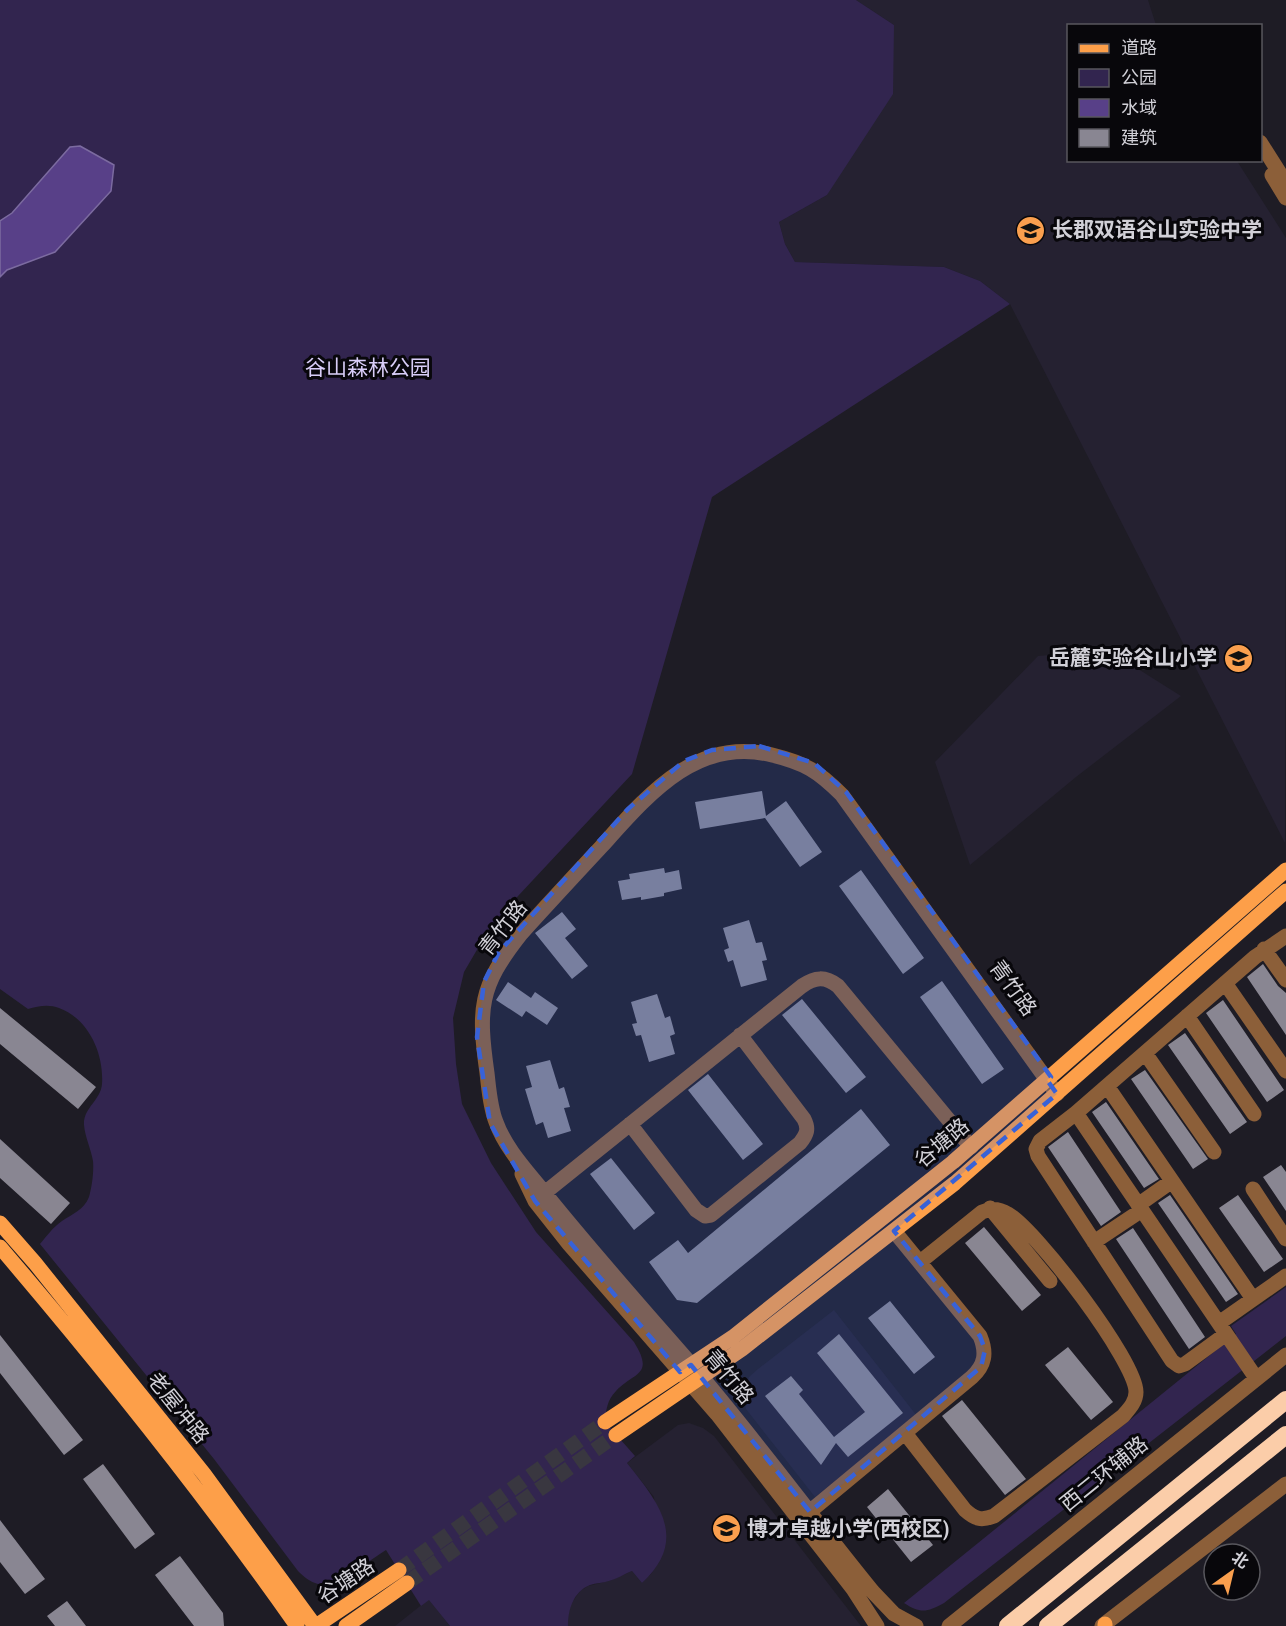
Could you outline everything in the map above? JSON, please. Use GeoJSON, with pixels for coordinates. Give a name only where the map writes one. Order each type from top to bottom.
{"type":"FeatureCollection","features":[{"type":"Feature","properties":{"kind":"highway"},"geometry":{"type":"LineString","coordinates":[[1008,1626],[1286,1400]]}},
{"type":"Feature","properties":{"kind":"highway"},"geometry":{"type":"LineString","coordinates":[[1048,1626],[1286,1435]]}},
{"type":"Feature","properties":{"kind":"main road","name":"谷塘路"},"geometry":{"type":"LineString","coordinates":[[605,1422],[733,1337],[971,1147],[1286,870]]}},
{"type":"Feature","properties":{"kind":"main road","name":"谷塘路"},"geometry":{"type":"LineString","coordinates":[[616,1435],[751,1342],[955,1183],[1286,891]]}},
{"type":"Feature","properties":{"kind":"main road","name":"老屋冲路"},"geometry":{"type":"LineString","coordinates":[[0,1223],[35,1263],[204,1474],[316,1626]]}},
{"type":"Feature","properties":{"kind":"main road","name":"老屋冲路"},"geometry":{"type":"LineString","coordinates":[[0,1247],[109,1379],[192,1485],[297,1626]]}},
{"type":"Feature","properties":{"kind":"main road","name":"谷塘路"},"geometry":{"type":"LineString","coordinates":[[316,1626],[399,1570]]}},
{"type":"Feature","properties":{"kind":"main road","name":"谷塘路"},"geometry":{"type":"LineString","coordinates":[[346,1626],[407,1583]]}},
{"type":"Feature","properties":{"kind":"street"},"geometry":{"type":"LineString","coordinates":[[1262,146],[1284,187]]}},
{"type":"Feature","properties":{"kind":"street"},"geometry":{"type":"LineString","coordinates":[[1262,160],[1284,187]]}},
{"type":"Feature","properties":{"kind":"street","name":"青竹路"},"geometry":{"type":"LineString","coordinates":[[916,1626],[894,1614],[805,1516],[717,1414],[696,1380],[579,1236],[540,1197],[501,1146],[490,1123],[477,1037],[477,1009],[484,982],[500,952],[516,931],[628,809],[659,780],[684,761],[712,750],[738,745],[759,746],[814,763],[846,792],[1059,1092]]}},
{"type":"Feature","properties":{"kind":"street"},"geometry":{"type":"LineString","coordinates":[[1286,936],[1264,949],[1076,1113],[1040,1141],[1036,1149],[1038,1156],[1172,1361],[1179,1366],[1185,1364],[1253,1299],[1286,1276]]}},
{"type":"Feature","properties":{"kind":"street"},"geometry":{"type":"LineString","coordinates":[[1264,949],[1286,980]]}},
{"type":"Feature","properties":{"kind":"street"},"geometry":{"type":"LineString","coordinates":[[540,1197],[740,1035],[811,980],[822,978],[838,986],[971,1147]]}},
{"type":"Feature","properties":{"kind":"street"},"geometry":{"type":"LineString","coordinates":[[1225,983],[1286,1071]]}},
{"type":"Feature","properties":{"kind":"street"},"geometry":{"type":"LineString","coordinates":[[1187,1016],[1254,1114]]}},
{"type":"Feature","properties":{"kind":"street"},"geometry":{"type":"LineString","coordinates":[[630,1124],[696,1210],[705,1216],[711,1215],[774,1165],[800,1143],[808,1127],[740,1035]]}},
{"type":"Feature","properties":{"kind":"street"},"geometry":{"type":"LineString","coordinates":[[1145,1053],[1214,1152]]}},
{"type":"Feature","properties":{"kind":"street"},"geometry":{"type":"LineString","coordinates":[[1107,1086],[1253,1299]]}},
{"type":"Feature","properties":{"kind":"street"},"geometry":{"type":"LineString","coordinates":[[1076,1113],[1256,1378]]}},
{"type":"Feature","properties":{"kind":"street"},"geometry":{"type":"LineString","coordinates":[[1094,1242],[1172,1181]]}},
{"type":"Feature","properties":{"kind":"street"},"geometry":{"type":"LineString","coordinates":[[1252,1189],[1286,1239]]}},
{"type":"Feature","properties":{"kind":"street"},"geometry":{"type":"LineString","coordinates":[[905,1433],[965,1510],[972,1516],[985,1520],[994,1516],[1123,1416],[1134,1401],[1136,1393],[1130,1372],[1089,1305],[1020,1223],[1009,1214],[990,1208],[982,1212],[920,1262]]}},
{"type":"Feature","properties":{"kind":"street"},"geometry":{"type":"LineString","coordinates":[[990,1208],[1050,1281]]}},
{"type":"Feature","properties":{"kind":"street"},"geometry":{"type":"LineString","coordinates":[[805,1516],[972,1377],[985,1358],[980,1336],[894,1231]]}},
{"type":"Feature","properties":{"kind":"street","name":"西二环辅路"},"geometry":{"type":"LineString","coordinates":[[950,1624],[1286,1355]]}},
{"type":"Feature","properties":{"kind":"street"},"geometry":{"type":"LineString","coordinates":[[1104,1625],[1286,1485]]}},
{"type":"Feature","properties":{"kind":"street","name":"青竹路"},"geometry":{"type":"LineString","coordinates":[[805,1516],[877,1626]]}},
{"type":"Feature","properties":{"kind":"highlighted area"},"geometry":{"type":"Polygon","coordinates":[[[759,746],[814,763],[846,792],[1051,1077],[1047,1080],[1057,1094],[894,1231],[980,1336],[985,1350],[981,1367],[810,1512],[691,1365],[680,1372],[535,1201],[490,1123],[477,1037],[484,982],[499,952],[628,809],[684,761],[712,750],[759,746]]]}},
{"type":"Feature","properties":{"kind":"shaded area","name":"长郡双语谷山实验中学"},"geometry":{"type":"Polygon","coordinates":[[[856,0],[1148,0],[1156,24],[1067,24],[1067,162],[1238,162],[1286,238],[1285,843],[1010,304],[980,281],[944,267],[795,262],[785,244],[779,222],[827,195],[894,25],[856,0]]]}},
{"type":"Feature","properties":{"kind":"shaded area"},"geometry":{"type":"Polygon","coordinates":[[[1108,650],[1181,696],[1076,777],[970,865],[935,762],[1038,656],[1108,650]]]}},
{"type":"Feature","properties":{"kind":"shaded area"},"geometry":{"type":"Polygon","coordinates":[[[834,1310],[917,1416],[815,1497],[746,1409],[743,1395],[749,1377],[834,1310]]]}},
{"type":"Feature","properties":{"kind":"shaded area","name":"博才卓越小学(西校区)"},"geometry":{"type":"Polygon","coordinates":[[[689,1423],[703,1428],[714,1436],[861,1626],[568,1626],[571,1604],[580,1591],[632,1571],[642,1583],[659,1562],[654,1497],[627,1463],[678,1425],[689,1423]]]}},
{"type":"Feature","properties":{"kind":"shaded area"},"geometry":{"type":"Polygon","coordinates":[[[429,1599],[450,1626],[395,1626],[429,1599]]]}},
{"type":"Feature","properties":{"kind":"green space","name":"谷山森林公园"},"geometry":{"type":"Polygon","coordinates":[[[0,0],[856,0],[894,25],[893,94],[827,195],[779,222],[785,244],[795,262],[944,267],[980,281],[1010,304],[712,497],[632,774],[492,924],[464,972],[453,1018],[456,1064],[462,1104],[491,1163],[536,1232],[634,1342],[643,1361],[640,1372],[616,1391],[611,1398],[605,1422],[635,1456],[627,1463],[658,1507],[666,1536],[664,1551],[656,1567],[642,1583],[632,1571],[612,1580],[584,1588],[573,1602],[568,1626],[450,1626],[429,1600],[421,1606],[386,1550],[335,1582],[318,1584],[307,1579],[298,1571],[214,1459],[40,1244],[59,1223],[81,1208],[89,1197],[93,1165],[84,1119],[101,1090],[102,1073],[97,1050],[79,1020],[70,1013],[55,1007],[44,1006],[28,1009],[0,989],[0,0]]]}},
{"type":"Feature","properties":{"kind":"green space"},"geometry":{"type":"Polygon","coordinates":[[[1286,1287],[1286,1336],[944,1603],[920,1610],[904,1603],[1236,1334],[1231,1326],[1286,1287]]]}},
{"type":"Feature","properties":{"kind":"water"},"geometry":{"type":"Polygon","coordinates":[[[80,146],[114,165],[111,191],[55,252],[7,270],[0,277],[0,221],[12,213],[70,147],[80,146]]]}},
{"type":"Feature","properties":{"kind":"building"},"geometry":{"type":"Polygon","coordinates":[[[762,791],[766,816],[786,801],[822,852],[800,867],[765,818],[700,829],[695,802],[762,791]]]}},
{"type":"Feature","properties":{"kind":"building"},"geometry":{"type":"Polygon","coordinates":[[[664,868],[665,873],[679,870],[682,889],[664,893],[664,896],[641,900],[641,897],[622,900],[618,881],[630,879],[629,874],[664,868]]]}},
{"type":"Feature","properties":{"kind":"building"},"geometry":{"type":"Polygon","coordinates":[[[861,870],[924,958],[903,974],[839,886],[861,870]]]}},
{"type":"Feature","properties":{"kind":"building"},"geometry":{"type":"Polygon","coordinates":[[[562,912],[576,929],[565,938],[588,966],[572,979],[535,933],[562,912]]]}},
{"type":"Feature","properties":{"kind":"building"},"geometry":{"type":"Polygon","coordinates":[[[749,920],[756,943],[762,942],[767,960],[762,961],[767,980],[741,987],[733,960],[728,962],[724,950],[729,948],[723,928],[749,920]]]}},
{"type":"Feature","properties":{"kind":"building"},"geometry":{"type":"Polygon","coordinates":[[[1263,964],[1278,986],[1286,993],[1286,1035],[1247,977],[1263,964]]]}},
{"type":"Feature","properties":{"kind":"building"},"geometry":{"type":"Polygon","coordinates":[[[942,981],[1004,1069],[982,1084],[920,997],[942,981]]]}},
{"type":"Feature","properties":{"kind":"building"},"geometry":{"type":"Polygon","coordinates":[[[508,982],[531,998],[535,992],[558,1008],[547,1025],[526,1011],[522,1017],[496,1000],[508,982]]]}},
{"type":"Feature","properties":{"kind":"building"},"geometry":{"type":"Polygon","coordinates":[[[657,994],[665,1018],[670,1016],[675,1034],[670,1036],[675,1054],[649,1062],[641,1035],[636,1036],[632,1024],[637,1023],[631,1002],[657,994]]]}},
{"type":"Feature","properties":{"kind":"building"},"geometry":{"type":"Polygon","coordinates":[[[802,999],[866,1077],[846,1093],[782,1015],[802,999]]]}},
{"type":"Feature","properties":{"kind":"building"},"geometry":{"type":"Polygon","coordinates":[[[1223,1000],[1284,1090],[1267,1102],[1206,1013],[1223,1000]]]}},
{"type":"Feature","properties":{"kind":"building"},"geometry":{"type":"Polygon","coordinates":[[[0,1008],[96,1087],[78,1109],[0,1044],[0,1008]]]}},
{"type":"Feature","properties":{"kind":"building"},"geometry":{"type":"Polygon","coordinates":[[[1185,1033],[1247,1122],[1230,1134],[1168,1045],[1185,1033]]]}},
{"type":"Feature","properties":{"kind":"building"},"geometry":{"type":"Polygon","coordinates":[[[550,1060],[559,1089],[564,1087],[570,1107],[564,1108],[571,1131],[548,1138],[543,1122],[536,1125],[525,1089],[532,1087],[526,1066],[550,1060]]]}},
{"type":"Feature","properties":{"kind":"building"},"geometry":{"type":"Polygon","coordinates":[[[1145,1070],[1208,1159],[1193,1169],[1131,1079],[1145,1070]]]}},
{"type":"Feature","properties":{"kind":"building"},"geometry":{"type":"Polygon","coordinates":[[[708,1074],[763,1144],[743,1160],[688,1090],[708,1074]]]}},
{"type":"Feature","properties":{"kind":"building"},"geometry":{"type":"Polygon","coordinates":[[[1106,1102],[1159,1179],[1144,1188],[1092,1112],[1106,1102]]]}},
{"type":"Feature","properties":{"kind":"building"},"geometry":{"type":"Polygon","coordinates":[[[861,1109],[890,1145],[697,1303],[677,1300],[649,1262],[678,1240],[688,1253],[861,1109]]]}},
{"type":"Feature","properties":{"kind":"building"},"geometry":{"type":"Polygon","coordinates":[[[1068,1132],[1121,1212],[1101,1226],[1048,1147],[1068,1132]]]}},
{"type":"Feature","properties":{"kind":"building"},"geometry":{"type":"Polygon","coordinates":[[[0,1139],[70,1203],[51,1224],[0,1178],[0,1139]]]}},
{"type":"Feature","properties":{"kind":"building"},"geometry":{"type":"Polygon","coordinates":[[[611,1158],[655,1213],[634,1230],[590,1174],[611,1158]]]}},
{"type":"Feature","properties":{"kind":"building"},"geometry":{"type":"Polygon","coordinates":[[[1281,1165],[1286,1172],[1286,1211],[1263,1177],[1281,1165]]]}},
{"type":"Feature","properties":{"kind":"building"},"geometry":{"type":"Polygon","coordinates":[[[1170,1195],[1238,1294],[1226,1302],[1158,1203],[1170,1195]]]}},
{"type":"Feature","properties":{"kind":"building"},"geometry":{"type":"Polygon","coordinates":[[[1238,1195],[1283,1259],[1264,1272],[1219,1208],[1238,1195]]]}},
{"type":"Feature","properties":{"kind":"building"},"geometry":{"type":"Polygon","coordinates":[[[984,1227],[1041,1295],[1022,1311],[965,1243],[984,1227]]]}},
{"type":"Feature","properties":{"kind":"building"},"geometry":{"type":"Polygon","coordinates":[[[1133,1228],[1205,1337],[1189,1349],[1116,1239],[1133,1228]]]}},
{"type":"Feature","properties":{"kind":"building"},"geometry":{"type":"Polygon","coordinates":[[[890,1301],[935,1357],[914,1374],[868,1318],[890,1301]]]}},
{"type":"Feature","properties":{"kind":"building"},"geometry":{"type":"Polygon","coordinates":[[[839,1334],[903,1413],[848,1457],[836,1443],[821,1465],[765,1396],[791,1376],[803,1390],[799,1394],[834,1437],[865,1412],[817,1353],[839,1334]]]}},
{"type":"Feature","properties":{"kind":"building"},"geometry":{"type":"Polygon","coordinates":[[[0,1335],[83,1440],[64,1455],[0,1373],[0,1335]]]}},
{"type":"Feature","properties":{"kind":"building"},"geometry":{"type":"Polygon","coordinates":[[[1068,1347],[1113,1402],[1091,1420],[1045,1365],[1068,1347]]]}},
{"type":"Feature","properties":{"kind":"building"},"geometry":{"type":"Polygon","coordinates":[[[962,1400],[1026,1479],[1005,1495],[942,1416],[962,1400]]]}},
{"type":"Feature","properties":{"kind":"building"},"geometry":{"type":"Polygon","coordinates":[[[103,1464],[155,1534],[135,1549],[83,1479],[103,1464]]]}},
{"type":"Feature","properties":{"kind":"building"},"geometry":{"type":"Polygon","coordinates":[[[888,1489],[933,1545],[911,1562],[867,1507],[888,1489]]]}},
{"type":"Feature","properties":{"kind":"building"},"geometry":{"type":"Polygon","coordinates":[[[0,1520],[45,1579],[25,1594],[0,1562],[0,1520]]]}},
{"type":"Feature","properties":{"kind":"building"},"geometry":{"type":"Polygon","coordinates":[[[180,1556],[223,1613],[224,1626],[194,1626],[155,1575],[180,1556]]]}},
{"type":"Feature","properties":{"kind":"building"},"geometry":{"type":"Polygon","coordinates":[[[67,1601],[86,1626],[55,1626],[47,1616],[67,1601]]]}},
{"type":"Feature","properties":{"kind":"tunnel"},"geometry":{"type":"LineString","coordinates":[[399,1570],[605,1422]]}},
{"type":"Feature","properties":{"kind":"tunnel"},"geometry":{"type":"LineString","coordinates":[[407,1583],[616,1435]]}},
{"type":"Feature","properties":{"kind":"place","name":"长郡双语谷山实验中学"},"geometry":{"type":"Point","coordinates":[1031,230]}},
{"type":"Feature","properties":{"kind":"place","name":"岳麓实验谷山小学"},"geometry":{"type":"Point","coordinates":[1238,658]}},
{"type":"Feature","properties":{"kind":"place","name":"博才卓越小学(西校区)"},"geometry":{"type":"Point","coordinates":[726,1529]}}]}
